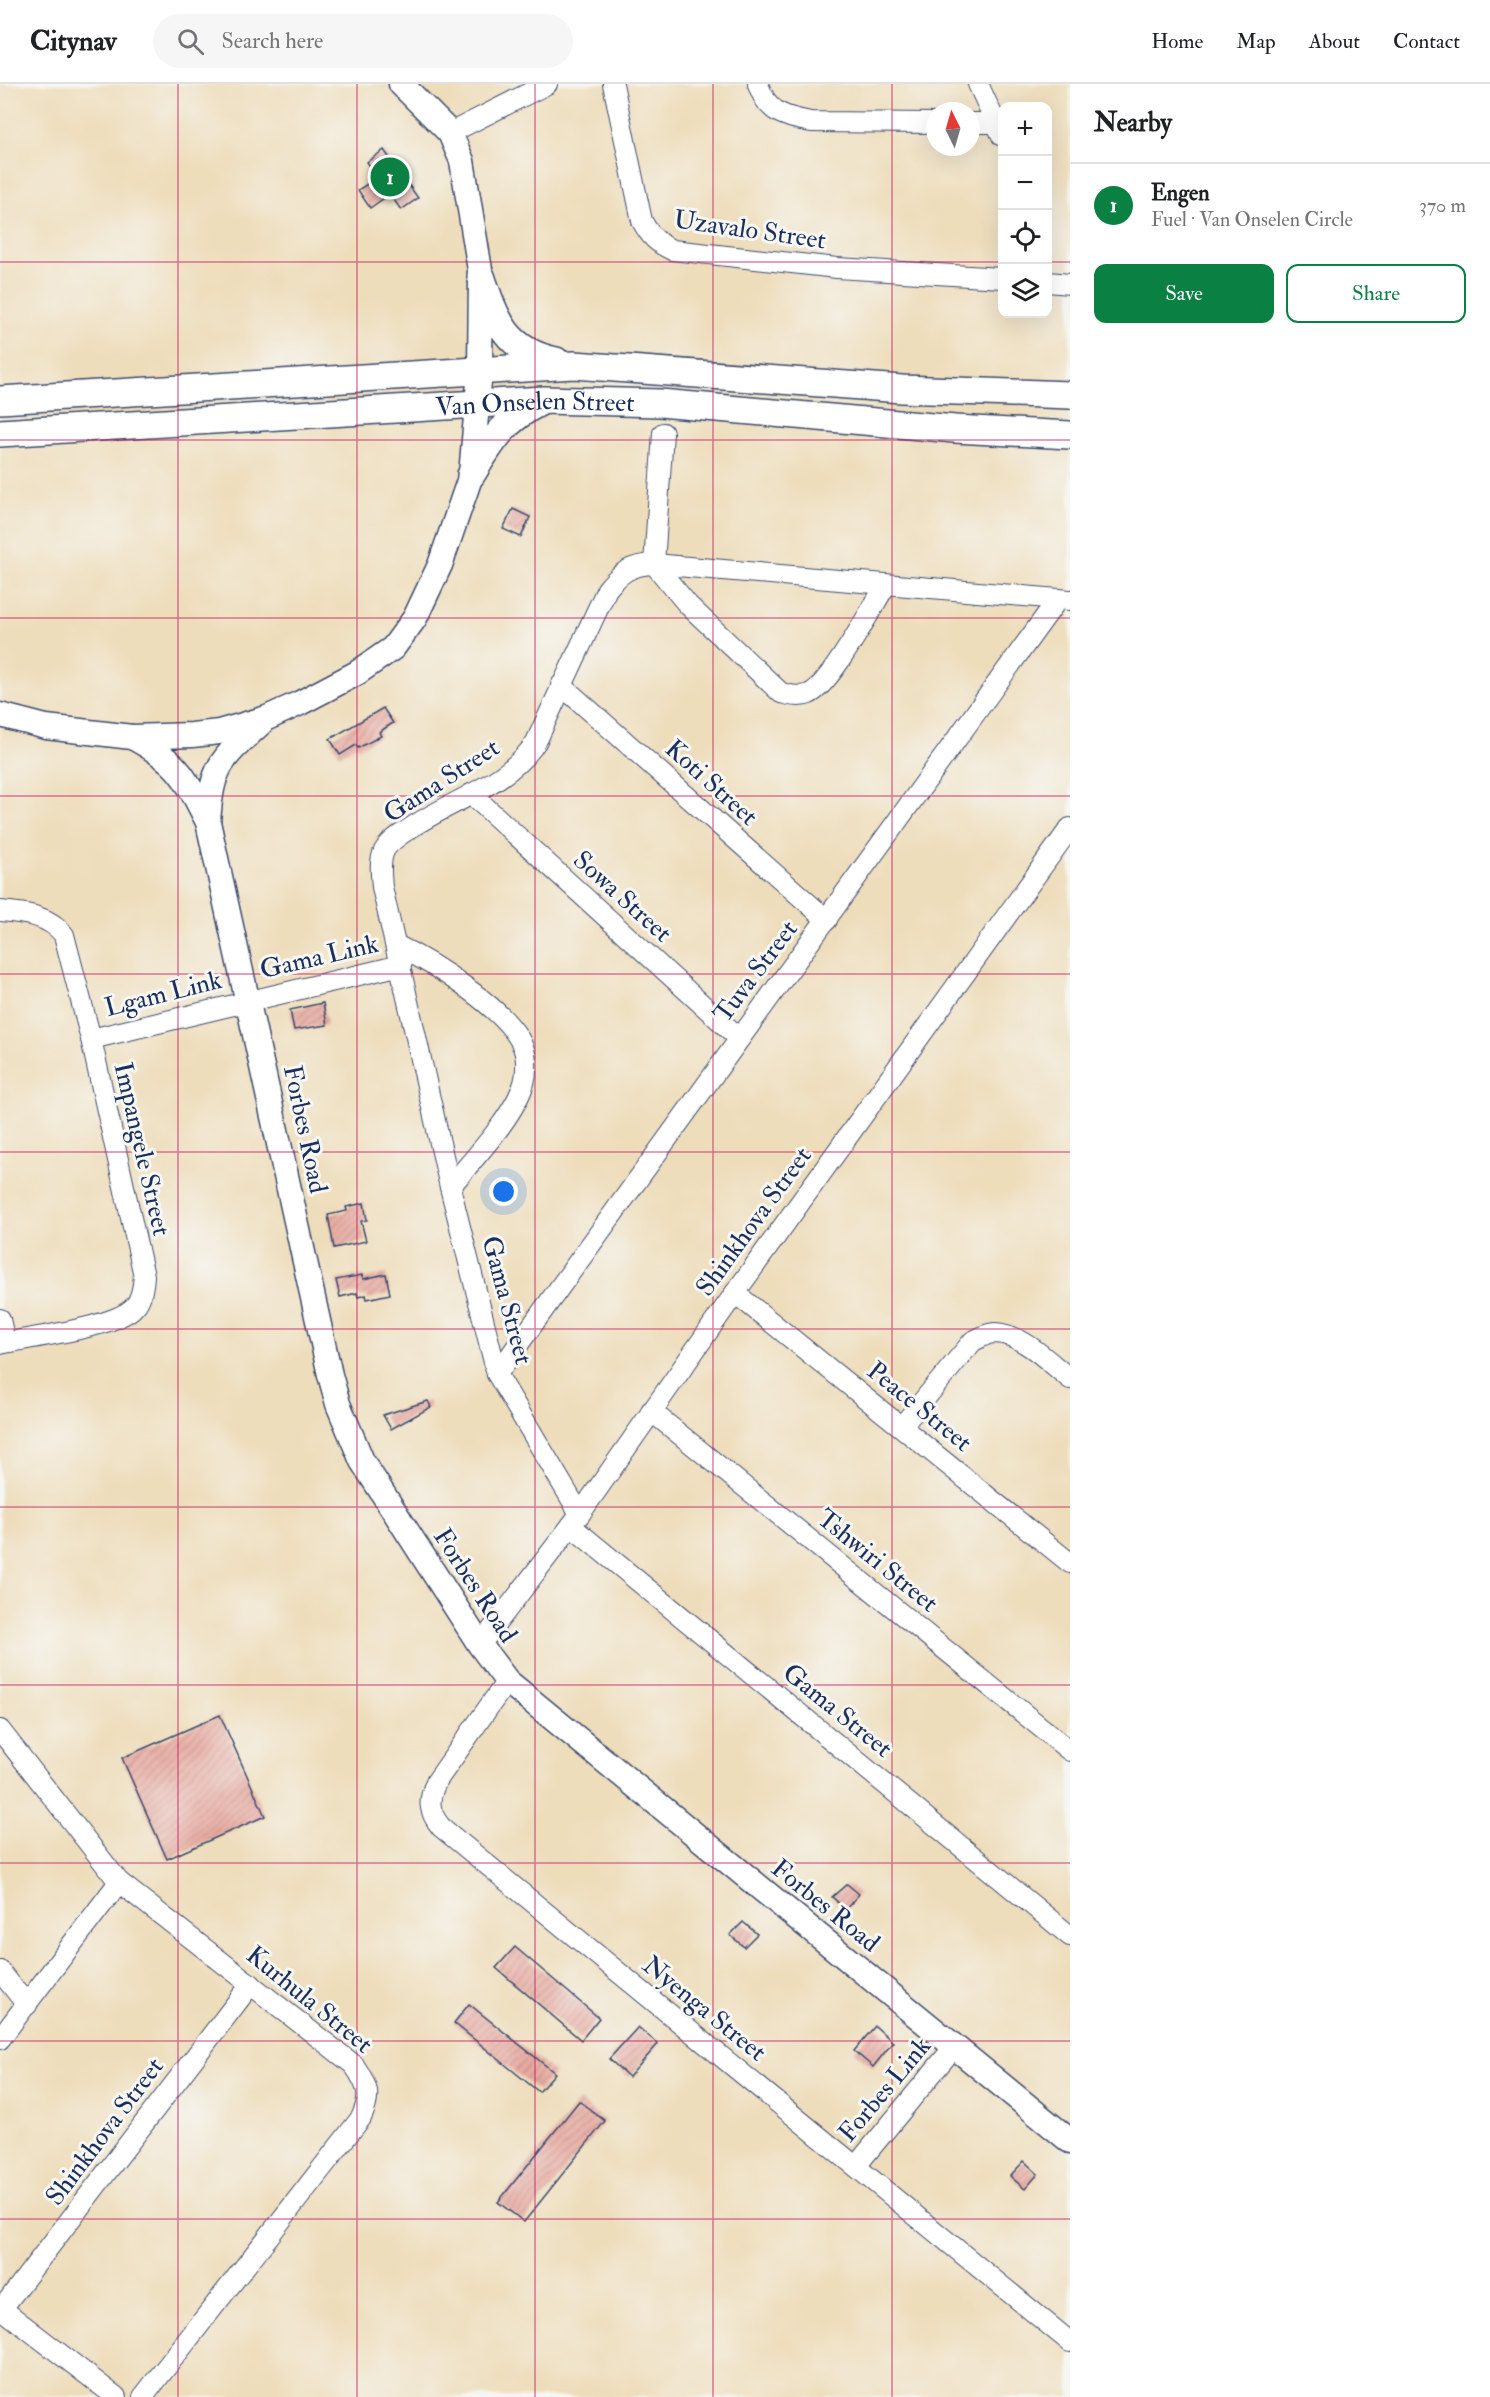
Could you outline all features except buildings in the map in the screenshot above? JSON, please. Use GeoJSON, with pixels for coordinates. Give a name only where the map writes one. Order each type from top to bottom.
{"type":"FeatureCollection","features":[{"type":"Feature","properties":{"kind":"main road"},"geometry":{"type":"LineString","coordinates":[[481,276],[491,306],[509,338],[534,355],[573,365]]}},
{"type":"Feature","properties":{"kind":"main road","name":"Van Onselen Street"},"geometry":{"type":"LineString","coordinates":[[0,400],[573,365],[902,388],[1045,396],[1070,395]]}},
{"type":"Feature","properties":{"kind":"main road"},"geometry":{"type":"LineString","coordinates":[[471,474],[497,434],[510,420],[544,400]]}},
{"type":"Feature","properties":{"kind":"main road","name":"Van Onselen Street"},"geometry":{"type":"LineString","coordinates":[[0,433],[544,400],[660,403],[955,429],[1070,435]]}},
{"type":"Feature","properties":{"kind":"street"},"geometry":{"type":"LineString","coordinates":[[0,715],[46,728],[132,737],[201,734],[227,729],[267,718],[300,704],[381,658],[402,638],[423,605],[440,565],[471,474],[480,370],[481,276],[462,160],[450,133],[401,84]]}},
{"type":"Feature","properties":{"kind":"street"},"geometry":{"type":"LineString","coordinates":[[450,133],[547,84]]}},
{"type":"Feature","properties":{"kind":"street","name":"Uzavalo Street"},"geometry":{"type":"LineString","coordinates":[[614,84],[642,221],[658,243],[672,250],[837,268],[998,278]]}},
{"type":"Feature","properties":{"kind":"street"},"geometry":{"type":"LineString","coordinates":[[758,84],[762,97],[774,111],[793,119],[811,122],[926,123]]}},
{"type":"Feature","properties":{"kind":"street"},"geometry":{"type":"LineString","coordinates":[[978,84],[998,126]]}},
{"type":"Feature","properties":{"kind":"street"},"geometry":{"type":"LineString","coordinates":[[980,125],[998,130]]}},
{"type":"Feature","properties":{"kind":"street"},"geometry":{"type":"LineString","coordinates":[[1052,282],[1070,284]]}},
{"type":"Feature","properties":{"kind":"street"},"geometry":{"type":"LineString","coordinates":[[663,433],[654,564],[688,605],[782,693],[796,696],[809,694],[820,686],[886,585]]}},
{"type":"Feature","properties":{"kind":"street","name":"Gama Street"},"geometry":{"type":"LineString","coordinates":[[1064,600],[654,564],[640,565],[625,570],[607,589],[528,755],[471,794],[397,837],[384,850],[380,868],[382,887],[450,1187],[497,1374],[576,1520],[1070,1936]]}},
{"type":"Feature","properties":{"kind":"street","name":"Tuva Street"},"geometry":{"type":"LineString","coordinates":[[497,1374],[739,1038],[1064,600]]}},
{"type":"Feature","properties":{"kind":"street","name":"Koti Street"},"geometry":{"type":"LineString","coordinates":[[561,685],[827,920]]}},
{"type":"Feature","properties":{"kind":"street","name":"Forbes Road"},"geometry":{"type":"LineString","coordinates":[[208,822],[210,791],[219,768],[232,750],[267,718]]}},
{"type":"Feature","properties":{"kind":"street","name":"Forbes Road"},"geometry":{"type":"LineString","coordinates":[[132,737],[153,748],[176,765],[188,781],[208,822],[338,1404],[362,1461],[480,1645],[507,1681],[1070,2141]]}},
{"type":"Feature","properties":{"kind":"street","name":"Sowa Street"},"geometry":{"type":"LineString","coordinates":[[471,794],[739,1038]]}},
{"type":"Feature","properties":{"kind":"street","name":"Shinkhova Street"},"geometry":{"type":"LineString","coordinates":[[480,1645],[576,1520],[735,1293],[1070,828]]}},
{"type":"Feature","properties":{"kind":"street","name":"Impangele Street"},"geometry":{"type":"LineString","coordinates":[[0,911],[42,918],[56,924],[64,934],[91,1039],[144,1276],[136,1306],[125,1315],[3,1343]]}},
{"type":"Feature","properties":{"kind":"street"},"geometry":{"type":"LineString","coordinates":[[396,945],[443,971],[480,998],[515,1032],[523,1047],[526,1063],[524,1082],[519,1095],[508,1114],[450,1187]]}},
{"type":"Feature","properties":{"kind":"street","name":"Gama Link"},"geometry":{"type":"LineString","coordinates":[[249,1000],[401,965]]}},
{"type":"Feature","properties":{"kind":"street","name":"Lgam Link"},"geometry":{"type":"LineString","coordinates":[[91,1039],[249,1000]]}},
{"type":"Feature","properties":{"kind":"street","name":"Peace Street"},"geometry":{"type":"LineString","coordinates":[[735,1293],[1070,1563]]}},
{"type":"Feature","properties":{"kind":"street"},"geometry":{"type":"LineString","coordinates":[[0,1319],[3,1343]]}},
{"type":"Feature","properties":{"kind":"street"},"geometry":{"type":"LineString","coordinates":[[902,1426],[973,1341],[984,1335],[995,1333],[1010,1336],[1030,1347],[1070,1379]]}},
{"type":"Feature","properties":{"kind":"street","name":"Tshwiri Street"},"geometry":{"type":"LineString","coordinates":[[651,1411],[1070,1751]]}},
{"type":"Feature","properties":{"kind":"street","name":"Nyenga Street"},"geometry":{"type":"LineString","coordinates":[[507,1681],[436,1782],[430,1796],[432,1816],[441,1827],[1070,2342]]}},
{"type":"Feature","properties":{"kind":"street","name":"Kurhula Street"},"geometry":{"type":"LineString","coordinates":[[0,1730],[119,1882],[354,2066],[365,2082],[368,2094],[361,2118],[143,2397]]}},
{"type":"Feature","properties":{"kind":"street"},"geometry":{"type":"LineString","coordinates":[[0,2039],[119,1882]]}},
{"type":"Feature","properties":{"kind":"street"},"geometry":{"type":"LineString","coordinates":[[0,1971],[27,2005]]}},
{"type":"Feature","properties":{"kind":"street","name":"Shinkhova Street"},"geometry":{"type":"LineString","coordinates":[[1,2310],[251,1984]]}},
{"type":"Feature","properties":{"kind":"street","name":"Forbes Link"},"geometry":{"type":"LineString","coordinates":[[856,2166],[954,2047]]}},
{"type":"Feature","properties":{"kind":"street"},"geometry":{"type":"LineString","coordinates":[[1,2310],[116,2397]]}},
{"type":"Feature","properties":{"kind":"place","name":"Engen"},"geometry":{"type":"Point","coordinates":[390,177]}}]}
